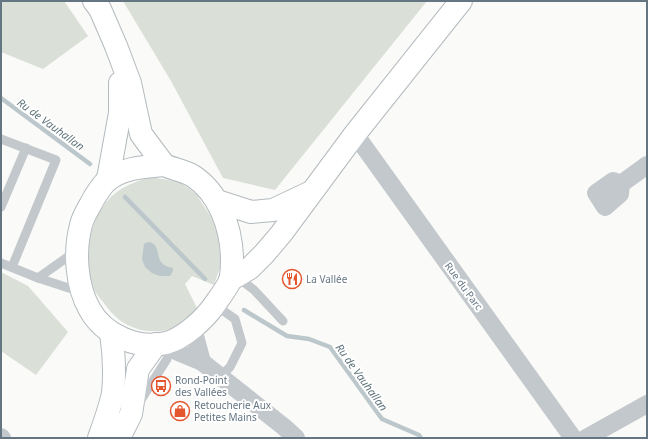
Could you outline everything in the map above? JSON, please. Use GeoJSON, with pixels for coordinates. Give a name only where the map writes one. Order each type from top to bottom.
{"type":"FeatureCollection","features":[{"type":"Feature","properties":{"kind":"main road"},"geometry":{"type":"LineString","coordinates":[[94,1],[100,9],[130,83],[141,134],[164,166]]}},
{"type":"Feature","properties":{"kind":"main road"},"geometry":{"type":"LineString","coordinates":[[119,438],[131,414],[138,368],[161,344],[182,336],[193,328],[215,305],[233,278],[250,268],[264,254],[281,234],[355,134],[461,1]]}},
{"type":"Feature","properties":{"kind":"main road"},"geometry":{"type":"LineString","coordinates":[[116,46],[121,89],[120,113],[108,179],[94,198],[81,224],[77,250],[78,273],[82,292],[89,309],[111,333],[126,340],[161,344]]}},
{"type":"Feature","properties":{"kind":"main road"},"geometry":{"type":"LineString","coordinates":[[108,179],[135,167],[164,166],[192,175],[204,185],[217,201],[226,223],[231,245],[233,278]]}},
{"type":"Feature","properties":{"kind":"main road"},"geometry":{"type":"LineString","coordinates":[[217,201],[251,212],[272,210],[312,192]]}},
{"type":"Feature","properties":{"kind":"main road"},"geometry":{"type":"LineString","coordinates":[[99,438],[112,394],[115,360],[111,333]]}},
{"type":"Feature","properties":{"kind":"street","name":"Rue du Parc"},"geometry":{"type":"LineString","coordinates":[[355,134],[573,438]]}},
{"type":"Feature","properties":{"kind":"street"},"geometry":{"type":"LineString","coordinates":[[621,184],[647,165]]}},
{"type":"Feature","properties":{"kind":"street"},"geometry":{"type":"LineString","coordinates":[[193,328],[202,362]]}},
{"type":"Feature","properties":{"kind":"street"},"geometry":{"type":"LineString","coordinates":[[161,344],[202,362],[296,438]]}},
{"type":"Feature","properties":{"kind":"street"},"geometry":{"type":"LineString","coordinates":[[586,438],[647,404]]}},
{"type":"Feature","properties":{"kind":"lane"},"geometry":{"type":"LineString","coordinates":[[1,139],[56,160],[12,267]]}},
{"type":"Feature","properties":{"kind":"lane"},"geometry":{"type":"LineString","coordinates":[[1,208],[26,148]]}},
{"type":"Feature","properties":{"kind":"lane"},"geometry":{"type":"LineString","coordinates":[[38,278],[77,250]]}},
{"type":"Feature","properties":{"kind":"lane"},"geometry":{"type":"LineString","coordinates":[[1,263],[38,278],[82,292]]}},
{"type":"Feature","properties":{"kind":"lane"},"geometry":{"type":"LineString","coordinates":[[233,278],[254,290],[283,321]]}},
{"type":"Feature","properties":{"kind":"lane"},"geometry":{"type":"LineString","coordinates":[[215,305],[235,319],[242,342],[230,366],[221,376]]}},
{"type":"Feature","properties":{"kind":"shaded area"},"geometry":{"type":"Polygon","coordinates":[[[1,1],[64,1],[88,36],[43,69],[1,52],[1,1]]]}},
{"type":"Feature","properties":{"kind":"shaded area"},"geometry":{"type":"Polygon","coordinates":[[[123,1],[427,1],[275,190],[223,178],[171,81],[123,1]]]}},
{"type":"Feature","properties":{"kind":"shaded area"},"geometry":{"type":"Polygon","coordinates":[[[151,177],[180,182],[196,194],[211,217],[218,236],[221,265],[214,285],[192,276],[185,284],[198,310],[179,326],[161,331],[134,328],[126,324],[112,313],[95,291],[91,280],[88,255],[92,229],[103,206],[120,190],[135,182],[151,177]]]}},
{"type":"Feature","properties":{"kind":"shaded area"},"geometry":{"type":"Polygon","coordinates":[[[148,242],[152,243],[156,247],[159,259],[162,263],[173,268],[170,276],[160,276],[152,273],[145,267],[142,259],[144,244],[148,242]]]}},
{"type":"Feature","properties":{"kind":"shaded area"},"geometry":{"type":"Polygon","coordinates":[[[1,272],[28,286],[68,332],[36,375],[1,351],[1,272]]]}},
{"type":"Feature","properties":{"kind":"waterway","name":"Ru de Vauhallan"},"geometry":{"type":"LineString","coordinates":[[1,98],[90,164]]}},
{"type":"Feature","properties":{"kind":"waterway","name":"Ru de Vauhallan"},"geometry":{"type":"LineString","coordinates":[[125,197],[205,279]]}},
{"type":"Feature","properties":{"kind":"waterway","name":"Ru de Vauhallan"},"geometry":{"type":"LineString","coordinates":[[244,310],[287,336],[309,339],[330,347],[382,419],[419,435],[421,438]]}},
{"type":"Feature","properties":{"kind":"place","name":"La Vallée"},"geometry":{"type":"Point","coordinates":[292,279]}},
{"type":"Feature","properties":{"kind":"place","name":"Rond-Point des Vallées"},"geometry":{"type":"Point","coordinates":[161,386]}},
{"type":"Feature","properties":{"kind":"place","name":"Retoucherie Aux Petites Mains"},"geometry":{"type":"Point","coordinates":[180,411]}}]}
